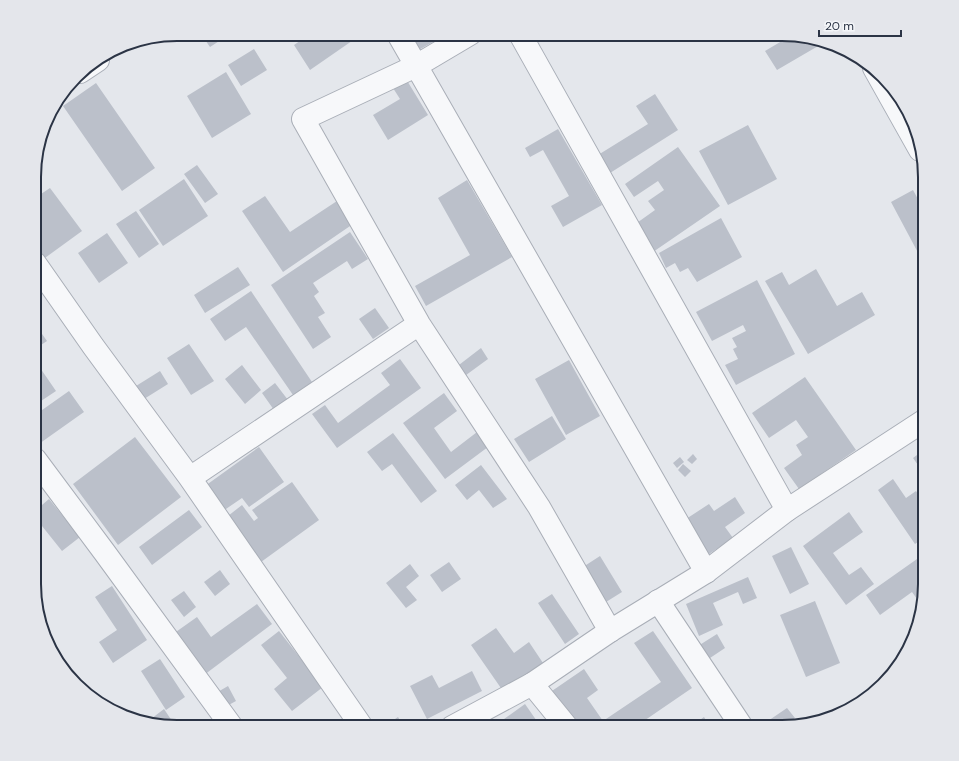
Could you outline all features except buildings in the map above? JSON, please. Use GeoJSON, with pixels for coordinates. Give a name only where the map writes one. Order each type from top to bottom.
{"type":"FeatureCollection","features":[{"type":"Feature","properties":{"kind":"street"},"geometry":{"type":"LineString","coordinates":[[402,41],[706,572]]}},
{"type":"Feature","properties":{"kind":"street"},"geometry":{"type":"LineString","coordinates":[[458,41],[416,66],[303,119],[419,324],[539,507],[610,631]]}},
{"type":"Feature","properties":{"kind":"street"},"geometry":{"type":"LineString","coordinates":[[524,41],[787,510]]}},
{"type":"Feature","properties":{"kind":"street"},"geometry":{"type":"LineString","coordinates":[[886,90],[911,135]]}},
{"type":"Feature","properties":{"kind":"street"},"geometry":{"type":"LineString","coordinates":[[41,272],[93,346],[190,478],[357,720]]}},
{"type":"Feature","properties":{"kind":"street"},"geometry":{"type":"LineString","coordinates":[[190,478],[419,324]]}},
{"type":"Feature","properties":{"kind":"street"},"geometry":{"type":"LineString","coordinates":[[465,720],[532,684],[610,631],[706,572],[787,510],[918,425]]}},
{"type":"Feature","properties":{"kind":"street"},"geometry":{"type":"LineString","coordinates":[[41,467],[106,552],[227,720]]}},
{"type":"Feature","properties":{"kind":"street"},"geometry":{"type":"LineString","coordinates":[[658,601],[737,720]]}},
{"type":"Feature","properties":{"kind":"street"},"geometry":{"type":"LineString","coordinates":[[532,684],[561,720]]}}]}
